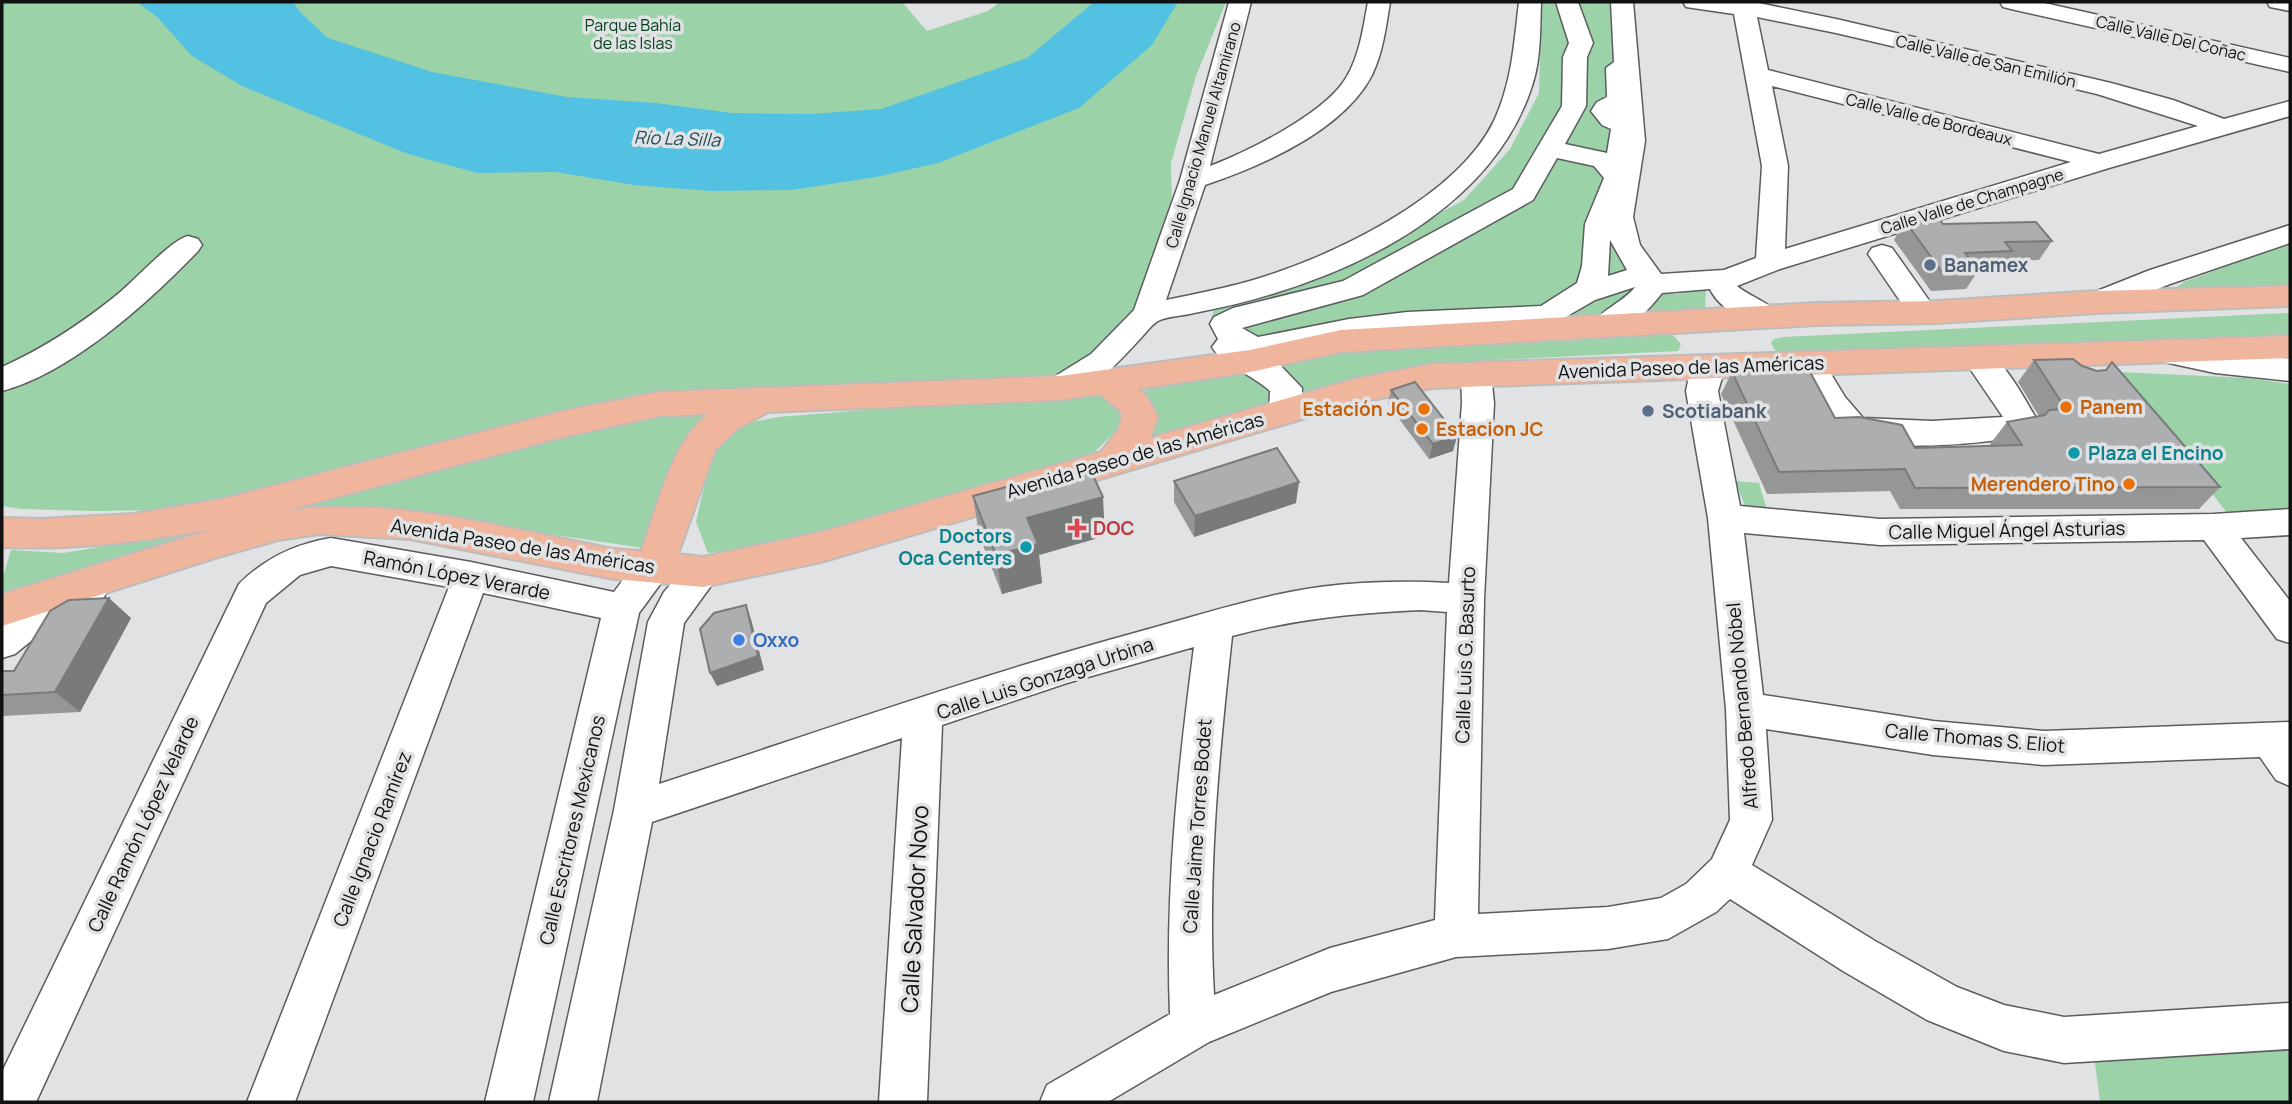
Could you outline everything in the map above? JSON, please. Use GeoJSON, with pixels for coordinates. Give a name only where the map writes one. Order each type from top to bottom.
{"type":"FeatureCollection","features":[{"type":"Feature","properties":{"kind":"main road"},"geometry":{"type":"LineString","coordinates":[[2,532],[104,531],[222,513],[443,454],[659,404],[1060,388],[1250,361],[1341,341],[1608,324],[1722,297],[1766,317],[1923,313],[2097,302],[2290,296]]}},
{"type":"Feature","properties":{"kind":"main road"},"geometry":{"type":"LineString","coordinates":[[1561,371],[1612,359],[1688,352],[1706,339],[1722,297]]}},
{"type":"Feature","properties":{"kind":"main road"},"geometry":{"type":"LineString","coordinates":[[1710,368],[1737,349],[1797,329],[1816,314]]}},
{"type":"Feature","properties":{"kind":"main road","name":"Avenida Paseo de las Américas"},"geometry":{"type":"LineString","coordinates":[[2,610],[215,542],[278,526],[319,520],[410,525],[614,564],[703,572],[821,547],[1393,382],[1476,374],[2290,347]]}},
{"type":"Feature","properties":{"kind":"main road"},"geometry":{"type":"LineString","coordinates":[[1109,383],[1134,404],[1140,417],[1134,434],[1114,461]]}},
{"type":"Feature","properties":{"kind":"main road"},"geometry":{"type":"LineString","coordinates":[[654,568],[698,446],[720,422],[763,400]]}},
{"type":"Feature","properties":{"kind":"street","name":"Calle Ignacio Manuel Altamirano"},"geometry":{"type":"LineString","coordinates":[[1060,388],[1102,361],[1147,314],[1193,180],[1240,2]]}},
{"type":"Feature","properties":{"kind":"street"},"geometry":{"type":"LineString","coordinates":[[1193,180],[1233,167],[1295,136],[1353,87],[1370,51],[1379,2]]}},
{"type":"Feature","properties":{"kind":"street"},"geometry":{"type":"LineString","coordinates":[[1213,307],[1351,252],[1408,221],[1443,197],[1489,148],[1508,118],[1521,86],[1530,2]]}},
{"type":"Feature","properties":{"kind":"street"},"geometry":{"type":"LineString","coordinates":[[1147,314],[1213,307],[1298,304],[1353,288],[1523,194],[1574,106],[1575,57],[1581,43],[1567,2]]}},
{"type":"Feature","properties":{"kind":"street"},"geometry":{"type":"LineString","coordinates":[[1601,2],[1615,27],[1620,102],[1606,107],[1604,111],[1611,120],[1623,126],[1621,150],[1603,160]]}},
{"type":"Feature","properties":{"kind":"street"},"geometry":{"type":"LineString","coordinates":[[1608,324],[1637,305],[1649,279],[1630,256],[1620,229],[1619,217],[1632,141],[1622,2]]}},
{"type":"Feature","properties":{"kind":"street","name":"Calle Valle de San Emilión"},"geometry":{"type":"LineString","coordinates":[[1694,2],[1744,4],[2149,100],[2184,110],[2224,128]]}},
{"type":"Feature","properties":{"kind":"street","name":"Calle Valle Del Coñac"},"geometry":{"type":"LineString","coordinates":[[2011,2],[2290,65]]}},
{"type":"Feature","properties":{"kind":"street"},"geometry":{"type":"LineString","coordinates":[[2278,2],[2290,4]]}},
{"type":"Feature","properties":{"kind":"street"},"geometry":{"type":"LineString","coordinates":[[1744,4],[1776,184],[1770,263]]}},
{"type":"Feature","properties":{"kind":"street","name":"Calle Valle de Bordeaux"},"geometry":{"type":"LineString","coordinates":[[1758,75],[2100,162]]}},
{"type":"Feature","properties":{"kind":"street","name":"Calle Valle de Champagne"},"geometry":{"type":"LineString","coordinates":[[1213,307],[1227,330],[1237,340],[1255,348],[1349,329],[1407,322],[1548,315],[1585,293],[1649,279],[1722,297],[1770,263],[2100,162],[2290,108]]}},
{"type":"Feature","properties":{"kind":"street"},"geometry":{"type":"LineString","coordinates":[[1550,149],[1603,160],[1617,178],[1598,226],[1598,267],[1594,281],[1585,293]]}},
{"type":"Feature","properties":{"kind":"street"},"geometry":{"type":"LineString","coordinates":[[2097,302],[2160,277],[2290,234]]}},
{"type":"Feature","properties":{"kind":"street"},"geometry":{"type":"LineString","coordinates":[[2,380],[36,364],[106,317],[159,276],[188,245]]}},
{"type":"Feature","properties":{"kind":"street"},"geometry":{"type":"LineString","coordinates":[[1882,254],[1923,313]]}},
{"type":"Feature","properties":{"kind":"street","name":"Calle Ignacio Manuel Altamirano"},"geometry":{"type":"LineString","coordinates":[[1165,268],[1213,307],[1205,325],[1214,336],[1278,378],[1286,388],[1285,411]]}},
{"type":"Feature","properties":{"kind":"street"},"geometry":{"type":"LineString","coordinates":[[2166,353],[2215,363],[2290,370]]}},
{"type":"Feature","properties":{"kind":"street"},"geometry":{"type":"LineString","coordinates":[[2056,355],[2077,381]]}},
{"type":"Feature","properties":{"kind":"street"},"geometry":{"type":"LineString","coordinates":[[1809,363],[1850,425],[1863,431],[1886,433],[2016,426],[2021,420],[2007,395],[1977,357]]}},
{"type":"Feature","properties":{"kind":"street","name":"Alfredo Bernando Nóbel"},"geometry":{"type":"LineString","coordinates":[[1064,1102],[1193,1026],[1330,970],[1456,936],[1608,928],[1668,918],[1701,898],[1727,873],[1751,820],[1745,709],[1725,518],[1702,391],[1710,368]]}},
{"type":"Feature","properties":{"kind":"street","name":"Calle Luis G. Basurto"},"geometry":{"type":"LineString","coordinates":[[1456,936],[1466,599],[1478,403],[1476,374]]}},
{"type":"Feature","properties":{"kind":"street","name":"Calle Miguel Ángel Asturias"},"geometry":{"type":"LineString","coordinates":[[1725,518],[1880,531],[2004,532],[2213,527],[2290,522]]}},
{"type":"Feature","properties":{"kind":"street"},"geometry":{"type":"LineString","coordinates":[[2213,527],[2290,628]]}},
{"type":"Feature","properties":{"kind":"street","name":"Ramón López Verarde"},"geometry":{"type":"LineString","coordinates":[[293,563],[332,552],[471,576],[622,608]]}},
{"type":"Feature","properties":{"kind":"street","name":"Calle Ramón López Velarde"},"geometry":{"type":"LineString","coordinates":[[12,1102],[252,594],[265,579],[293,563]]}},
{"type":"Feature","properties":{"kind":"street","name":"Calle Escritores Mexicanos"},"geometry":{"type":"LineString","coordinates":[[509,1102],[622,608],[654,568]]}},
{"type":"Feature","properties":{"kind":"street"},"geometry":{"type":"LineString","coordinates":[[573,1102],[634,810],[666,622],[677,602],[703,572]]}},
{"type":"Feature","properties":{"kind":"street","name":"Calle Ignacio Ramírez"},"geometry":{"type":"LineString","coordinates":[[271,1102],[471,576]]}},
{"type":"Feature","properties":{"kind":"street"},"geometry":{"type":"LineString","coordinates":[[2,643],[24,625],[109,577]]}},
{"type":"Feature","properties":{"kind":"street","name":"Calle Luis Gonzaga Urbina"},"geometry":{"type":"LineString","coordinates":[[634,810],[923,717],[1067,667],[1281,608],[1347,599],[1420,596],[1466,599]]}},
{"type":"Feature","properties":{"kind":"street","name":"Calle Jaime Torres Bodet"},"geometry":{"type":"LineString","coordinates":[[1193,1026],[1189,958],[1199,768],[1214,625]]}},
{"type":"Feature","properties":{"kind":"street","name":"Calle Thomas S. Eliot"},"geometry":{"type":"LineString","coordinates":[[1745,709],[1933,738],[2044,748],[2283,749]]}},
{"type":"Feature","properties":{"kind":"street","name":"Calle Salvador Novo"},"geometry":{"type":"LineString","coordinates":[[903,1102],[923,717]]}},
{"type":"Feature","properties":{"kind":"street"},"geometry":{"type":"LineString","coordinates":[[1727,873],[1859,956],[1943,1004],[2004,1028],[2064,1040],[2290,1026]]}},
{"type":"Feature","properties":{"kind":"green space","name":"Parque Bahía de las Islas"},"geometry":{"type":"Polygon","coordinates":[[[2,2],[902,2],[927,31],[988,11],[1000,2],[1226,2],[1196,76],[1171,163],[1172,210],[1144,303],[1114,341],[1055,377],[637,394],[557,412],[327,478],[170,510],[93,511],[2,506],[2,2]]]}},
{"type":"Feature","properties":{"kind":"green space"},"geometry":{"type":"Polygon","coordinates":[[[1542,2],[1613,2],[1615,63],[1633,290],[1612,312],[1586,316],[1454,318],[1253,347],[1222,335],[1211,319],[1214,310],[1225,303],[1378,246],[1464,200],[1510,149],[1539,93],[1542,2]]]}},
{"type":"Feature","properties":{"kind":"green space"},"geometry":{"type":"Polygon","coordinates":[[[2290,242],[2290,289],[2198,295],[2178,290],[2177,287],[2184,282],[2290,242]]]}},
{"type":"Feature","properties":{"kind":"green space"},"geometry":{"type":"Polygon","coordinates":[[[1706,287],[1705,312],[1631,315],[1649,309],[1661,294],[1678,294],[1706,287]]]}},
{"type":"Feature","properties":{"kind":"green space"},"geometry":{"type":"Polygon","coordinates":[[[2290,313],[2290,334],[1782,353],[1775,350],[1771,343],[1774,339],[1783,337],[2290,313]]]}},
{"type":"Feature","properties":{"kind":"green space"},"geometry":{"type":"Polygon","coordinates":[[[1673,335],[1681,344],[1678,351],[1474,361],[1397,372],[1298,395],[1279,367],[1345,353],[1673,335]]]}},
{"type":"Feature","properties":{"kind":"green space"},"geometry":{"type":"Polygon","coordinates":[[[1247,369],[1269,387],[1268,405],[1147,440],[1152,410],[1143,386],[1247,369]]]}},
{"type":"Feature","properties":{"kind":"green space"},"geometry":{"type":"Polygon","coordinates":[[[2120,372],[2248,378],[2290,384],[2290,512],[2227,513],[2120,372]]]}},
{"type":"Feature","properties":{"kind":"green space"},"geometry":{"type":"Polygon","coordinates":[[[1101,391],[1122,405],[1125,421],[1085,462],[926,509],[774,544],[708,553],[696,522],[705,482],[721,440],[743,424],[778,417],[1101,391]]]}},
{"type":"Feature","properties":{"kind":"green space"},"geometry":{"type":"Polygon","coordinates":[[[712,415],[643,548],[380,509],[301,513],[2,603],[2,580],[11,550],[63,553],[173,535],[317,502],[557,439],[656,418],[712,415]]]}},
{"type":"Feature","properties":{"kind":"green space"},"geometry":{"type":"Polygon","coordinates":[[[1735,481],[1759,483],[1767,510],[1745,506],[1735,481]]]}},
{"type":"Feature","properties":{"kind":"green space"},"geometry":{"type":"Polygon","coordinates":[[[2290,1044],[2290,1102],[2100,1102],[2094,1056],[2290,1044]]]}},
{"type":"Feature","properties":{"kind":"water","name":"Río La Silla"},"geometry":{"type":"Polygon","coordinates":[[[137,2],[293,2],[328,38],[432,72],[567,97],[656,103],[732,113],[811,114],[881,109],[1027,58],[1094,2],[1178,2],[1152,45],[1079,108],[938,163],[876,177],[792,190],[710,191],[634,185],[555,172],[478,173],[408,154],[242,86],[192,56],[157,17],[137,2]]]}},
{"type":"Feature","properties":{"kind":"building"},"geometry":{"type":"Polygon","coordinates":[[[1940,220],[1943,224],[2036,222],[2052,241],[2005,242],[2012,251],[1965,253],[1978,270],[1942,272],[1905,221],[1940,220]]]}},
{"type":"Feature","properties":{"kind":"building","name":"Plaza el Encino"},"geometry":{"type":"Polygon","coordinates":[[[2073,359],[2082,366],[2097,371],[2106,370],[2112,362],[2220,487],[1915,488],[1905,469],[1779,472],[1732,372],[1809,370],[1835,418],[1859,417],[1902,425],[1915,448],[2022,445],[2007,422],[2045,415],[2049,410],[2066,409],[2034,360],[2073,359]]]}},
{"type":"Feature","properties":{"kind":"building"},"geometry":{"type":"Polygon","coordinates":[[[1415,382],[1457,436],[1433,444],[1391,390],[1415,382]]]}},
{"type":"Feature","properties":{"kind":"building"},"geometry":{"type":"Polygon","coordinates":[[[1277,448],[1299,482],[1195,516],[1174,481],[1277,448]]]}},
{"type":"Feature","properties":{"kind":"building"},"geometry":{"type":"Polygon","coordinates":[[[1091,471],[1103,497],[1027,518],[1038,544],[996,555],[973,496],[1014,485],[1017,491],[1091,471]]]}},
{"type":"Feature","properties":{"kind":"building"},"geometry":{"type":"Polygon","coordinates":[[[109,598],[55,692],[2,695],[2,671],[14,671],[50,611],[69,600],[109,598]]]}},
{"type":"Feature","properties":{"kind":"building"},"geometry":{"type":"Polygon","coordinates":[[[746,605],[758,656],[710,673],[700,629],[714,613],[746,605]]]}},
{"type":"Feature","properties":{"kind":"place","name":"Banamex"},"geometry":{"type":"Point","coordinates":[1930,265]}},
{"type":"Feature","properties":{"kind":"place","name":"Panem"},"geometry":{"type":"Point","coordinates":[2066,407]}},
{"type":"Feature","properties":{"kind":"place","name":"Estación JC"},"geometry":{"type":"Point","coordinates":[1424,409]}},
{"type":"Feature","properties":{"kind":"place","name":"Scotiabank"},"geometry":{"type":"Point","coordinates":[1648,411]}},
{"type":"Feature","properties":{"kind":"place","name":"Estacion JC"},"geometry":{"type":"Point","coordinates":[1422,429]}},
{"type":"Feature","properties":{"kind":"place","name":"Plaza el Encino"},"geometry":{"type":"Point","coordinates":[2074,453]}},
{"type":"Feature","properties":{"kind":"place","name":"Merendero Tino"},"geometry":{"type":"Point","coordinates":[2129,484]}},
{"type":"Feature","properties":{"kind":"place","name":"DOC"},"geometry":{"type":"Point","coordinates":[1077,528]}},
{"type":"Feature","properties":{"kind":"place","name":"Doctors Oca Centers"},"geometry":{"type":"Point","coordinates":[1026,547]}},
{"type":"Feature","properties":{"kind":"place","name":"Oxxo"},"geometry":{"type":"Point","coordinates":[739,640]}}]}
